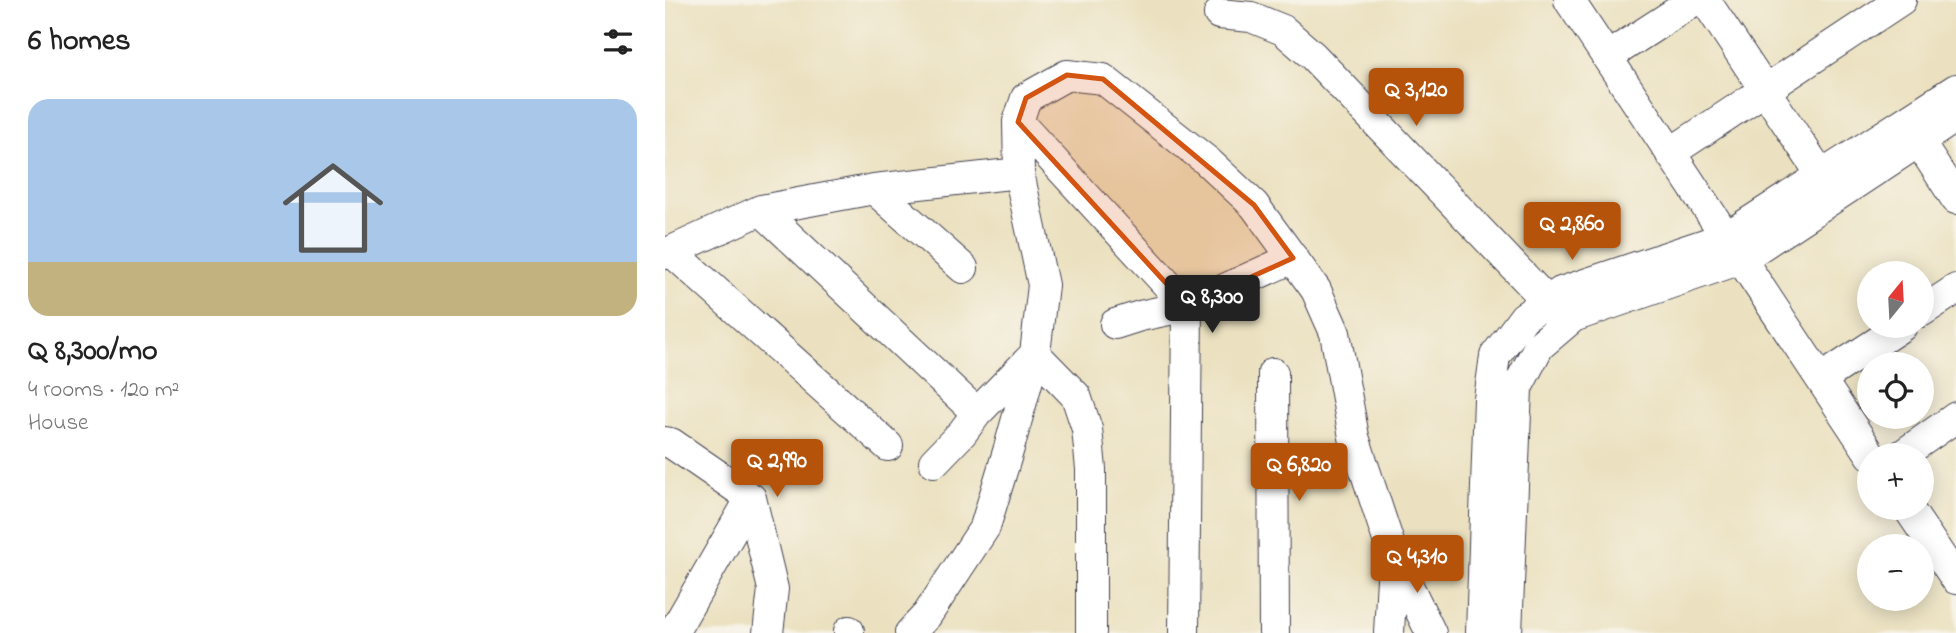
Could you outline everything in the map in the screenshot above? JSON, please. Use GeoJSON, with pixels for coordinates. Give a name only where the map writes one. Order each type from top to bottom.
{"type":"FeatureCollection","features":[{"type":"Feature","properties":{"kind":"street"},"geometry":{"type":"LineString","coordinates":[[1569,0],[1863,443]]}},
{"type":"Feature","properties":{"kind":"street"},"geometry":{"type":"LineString","coordinates":[[1607,57],[1695,0]]}},
{"type":"Feature","properties":{"kind":"street"},"geometry":{"type":"LineString","coordinates":[[1705,0],[1822,176]]}},
{"type":"Feature","properties":{"kind":"street"},"geometry":{"type":"LineString","coordinates":[[1670,153],[1901,0]]}},
{"type":"Feature","properties":{"kind":"street"},"geometry":{"type":"LineString","coordinates":[[1219,14],[1251,17],[1283,30],[1313,56],[1556,313]]}},
{"type":"Feature","properties":{"kind":"street"},"geometry":{"type":"LineString","coordinates":[[910,633],[927,615],[985,527],[1035,354],[1043,285],[1019,173],[1018,122],[1027,99],[1067,75],[1103,79],[1206,161],[1254,205],[1316,290],[1335,333],[1354,437],[1393,555],[1431,633]]}},
{"type":"Feature","properties":{"kind":"street"},"geometry":{"type":"LineString","coordinates":[[1733,248],[1822,176],[1956,89]]}},
{"type":"Feature","properties":{"kind":"street"},"geometry":{"type":"LineString","coordinates":[[1507,633],[1517,388],[1556,313],[1561,292],[1733,248],[1919,142],[1956,117]]}},
{"type":"Feature","properties":{"kind":"street"},"geometry":{"type":"LineString","coordinates":[[1018,122],[1187,306],[1184,633]]}},
{"type":"Feature","properties":{"kind":"street"},"geometry":{"type":"LineString","coordinates":[[1919,142],[1956,199]]}},
{"type":"Feature","properties":{"kind":"street"},"geometry":{"type":"LineString","coordinates":[[888,446],[668,253],[761,210],[874,189],[1019,173]]}},
{"type":"Feature","properties":{"kind":"street"},"geometry":{"type":"LineString","coordinates":[[874,189],[963,268]]}},
{"type":"Feature","properties":{"kind":"street"},"geometry":{"type":"LineString","coordinates":[[761,210],[977,413]]}},
{"type":"Feature","properties":{"kind":"street"},"geometry":{"type":"LineString","coordinates":[[1115,324],[1187,306],[1293,258]]}},
{"type":"Feature","properties":{"kind":"street"},"geometry":{"type":"LineString","coordinates":[[1934,303],[1956,289]]}},
{"type":"Feature","properties":{"kind":"street"},"geometry":{"type":"LineString","coordinates":[[1481,633],[1489,399],[1495,356],[1524,317],[1556,313]]}},
{"type":"Feature","properties":{"kind":"street"},"geometry":{"type":"LineString","coordinates":[[1821,379],[1884,338]]}},
{"type":"Feature","properties":{"kind":"street"},"geometry":{"type":"LineString","coordinates":[[934,461],[1035,354]]}},
{"type":"Feature","properties":{"kind":"street"},"geometry":{"type":"LineString","coordinates":[[1035,354],[1076,396],[1087,429],[1091,469],[1091,633]]}},
{"type":"Feature","properties":{"kind":"street"},"geometry":{"type":"LineString","coordinates":[[1273,373],[1275,633]]}},
{"type":"Feature","properties":{"kind":"street"},"geometry":{"type":"LineString","coordinates":[[1919,443],[1956,417]]}},
{"type":"Feature","properties":{"kind":"street"},"geometry":{"type":"LineString","coordinates":[[667,447],[751,498],[773,589],[768,633]]}},
{"type":"Feature","properties":{"kind":"street"},"geometry":{"type":"LineString","coordinates":[[673,633],[751,498]]}},
{"type":"Feature","properties":{"kind":"street"},"geometry":{"type":"LineString","coordinates":[[1917,520],[1951,560]]}},
{"type":"Feature","properties":{"kind":"street"},"geometry":{"type":"LineString","coordinates":[[1389,633],[1393,555]]}},
{"type":"Feature","properties":{"kind":"highlighted area"},"geometry":{"type":"Polygon","coordinates":[[[1067,75],[1103,79],[1254,205],[1293,258],[1187,306],[1018,122],[1026,98],[1067,75]]]}}]}
